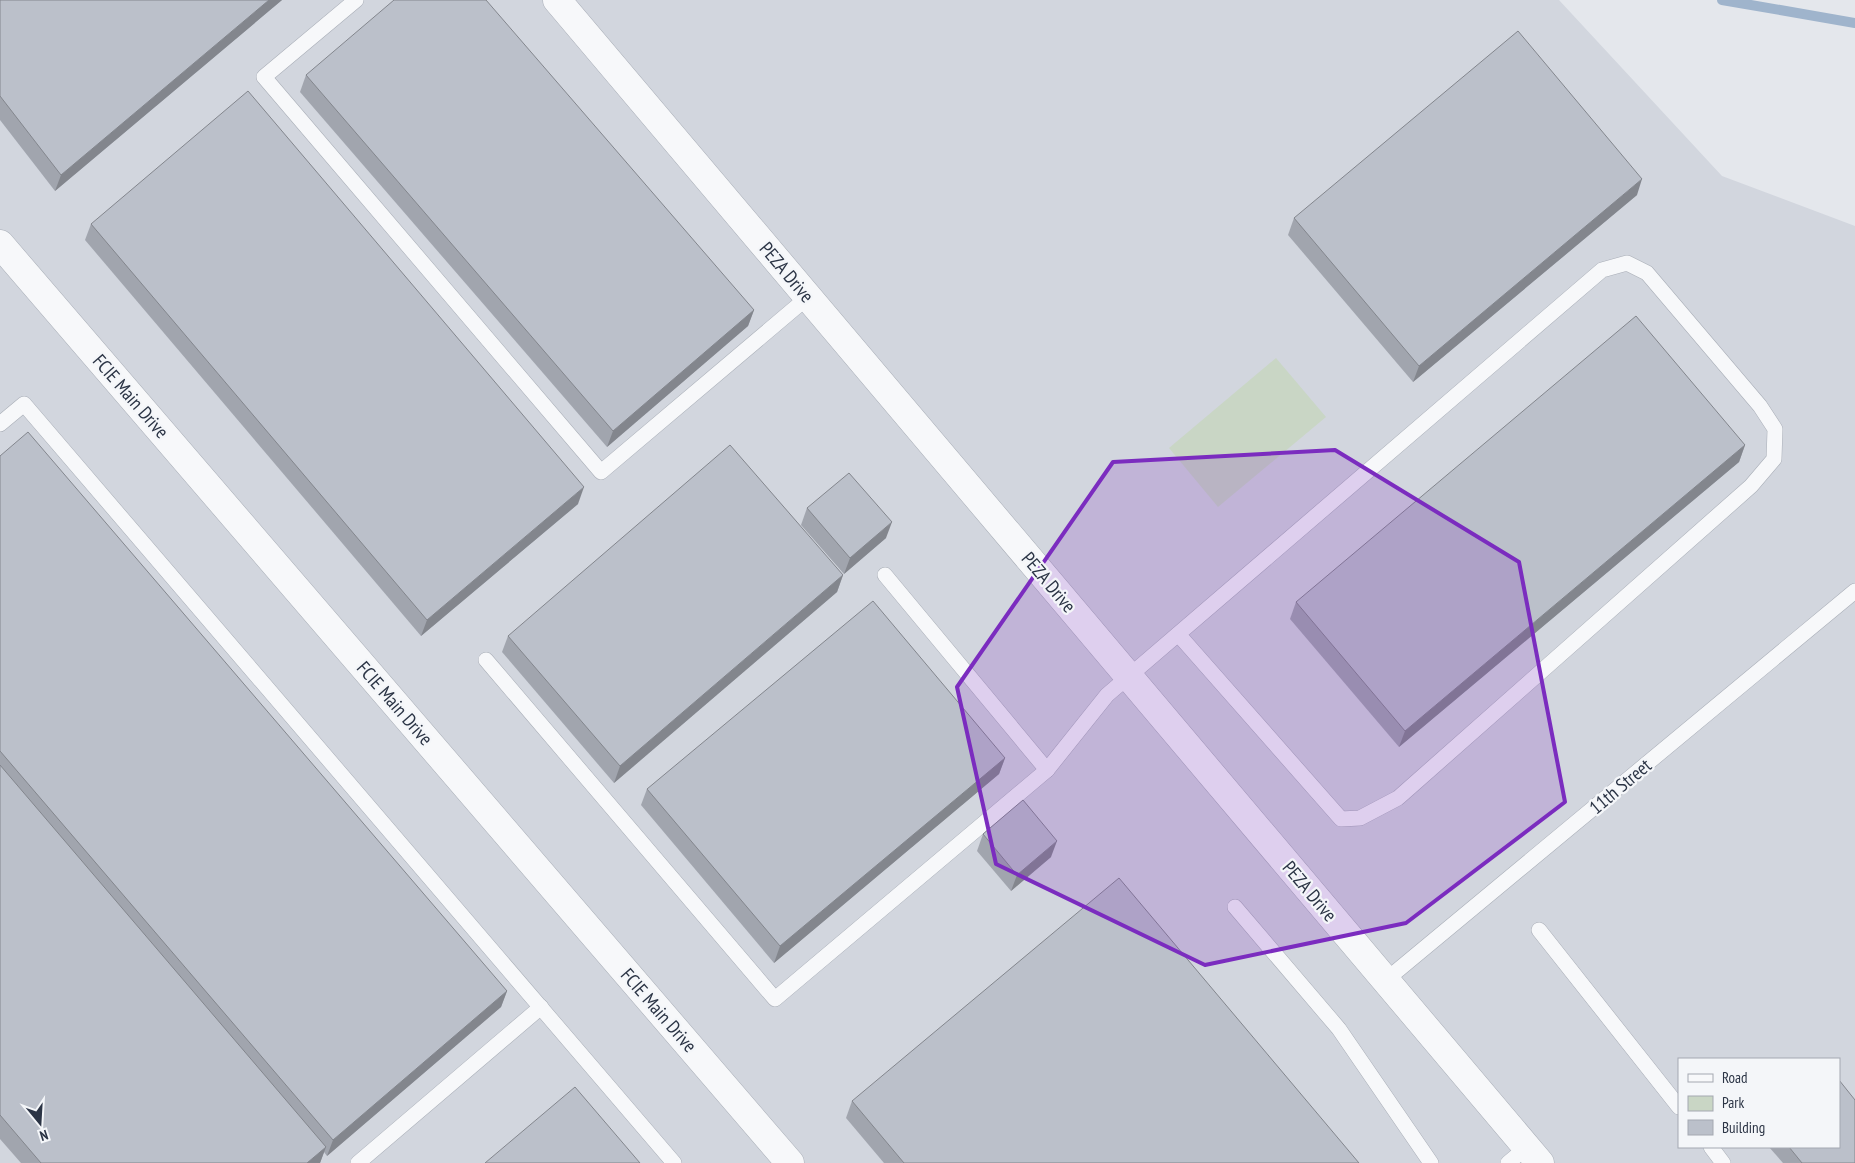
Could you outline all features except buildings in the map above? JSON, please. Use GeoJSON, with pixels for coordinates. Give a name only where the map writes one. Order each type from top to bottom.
{"type":"FeatureCollection","features":[{"type":"Feature","properties":{"kind":"street","name":"PEZA Drive"},"geometry":{"type":"LineString","coordinates":[[557,0],[1386,980],[1525,1158]]}},
{"type":"Feature","properties":{"kind":"street","name":"FCIE Main Drive"},"geometry":{"type":"LineString","coordinates":[[0,244],[790,1163]]}},
{"type":"Feature","properties":{"kind":"lane"},"geometry":{"type":"LineString","coordinates":[[356,0],[264,77],[601,472],[808,297]]}},
{"type":"Feature","properties":{"kind":"lane"},"geometry":{"type":"LineString","coordinates":[[486,660],[775,999],[1047,770],[1107,695],[1129,676],[1602,270],[1627,263],[1647,274],[1760,406],[1775,429],[1774,459],[1751,486],[1398,798],[1360,818],[1341,819],[1178,634]]}},
{"type":"Feature","properties":{"kind":"lane"},"geometry":{"type":"LineString","coordinates":[[0,424],[24,404],[674,1163]]}},
{"type":"Feature","properties":{"kind":"lane"},"geometry":{"type":"LineString","coordinates":[[885,575],[1047,770]]}},
{"type":"Feature","properties":{"kind":"lane","name":"11th Street"},"geometry":{"type":"LineString","coordinates":[[1386,980],[1855,591]]}},
{"type":"Feature","properties":{"kind":"lane"},"geometry":{"type":"LineString","coordinates":[[1235,907],[1339,1029],[1431,1163]]}},
{"type":"Feature","properties":{"kind":"lane"},"geometry":{"type":"LineString","coordinates":[[1539,930],[1678,1105]]}},
{"type":"Feature","properties":{"kind":"lane"},"geometry":{"type":"LineString","coordinates":[[358,1163],[541,1007]]}},
{"type":"Feature","properties":{"kind":"lane"},"geometry":{"type":"LineString","coordinates":[[1712,1148],[1724,1163]]}},
{"type":"Feature","properties":{"kind":"highlighted area"},"geometry":{"type":"Polygon","coordinates":[[[1335,450],[1519,562],[1565,802],[1406,923],[1205,965],[996,864],[957,687],[1113,462],[1335,450]]]}},
{"type":"Feature","properties":{"kind":"shaded area"},"geometry":{"type":"Polygon","coordinates":[[[0,0],[1559,0],[1722,176],[1855,226],[1855,1163],[0,1163],[0,0]]]}},
{"type":"Feature","properties":{"kind":"green space"},"geometry":{"type":"Polygon","coordinates":[[[1276,358],[1326,417],[1218,507],[1169,448],[1276,358]]]}},
{"type":"Feature","properties":{"kind":"waterway"},"geometry":{"type":"LineString","coordinates":[[1722,0],[1855,23]]}}]}
